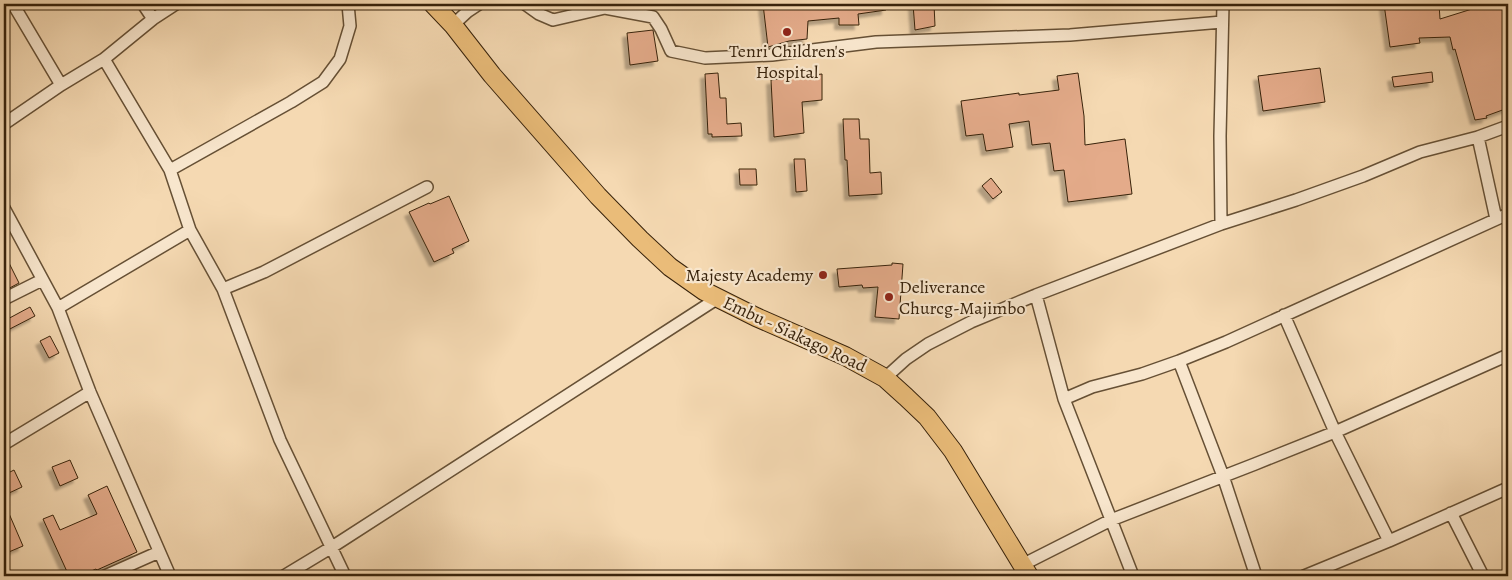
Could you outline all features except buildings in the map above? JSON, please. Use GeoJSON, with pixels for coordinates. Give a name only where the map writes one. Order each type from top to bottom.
{"type":"FeatureCollection","features":[{"type":"Feature","properties":{"kind":"highway","name":"Embu - Siakago Road"},"geometry":{"type":"LineString","coordinates":[[433,4],[453,25],[492,75],[598,196],[670,267],[704,291],[756,317],[845,356],[885,378],[927,417],[952,451],[1026,571]]}},
{"type":"Feature","properties":{"kind":"street"},"geometry":{"type":"LineString","coordinates":[[13,4],[60,85]]}},
{"type":"Feature","properties":{"kind":"street"},"geometry":{"type":"LineString","coordinates":[[143,4],[153,19]]}},
{"type":"Feature","properties":{"kind":"street"},"geometry":{"type":"LineString","coordinates":[[4,124],[60,85],[104,59],[153,19],[176,4]]}},
{"type":"Feature","properties":{"kind":"street"},"geometry":{"type":"LineString","coordinates":[[170,170],[292,102],[323,82],[340,59],[350,26],[348,4]]}},
{"type":"Feature","properties":{"kind":"street"},"geometry":{"type":"LineString","coordinates":[[453,25],[468,8],[479,4]]}},
{"type":"Feature","properties":{"kind":"street"},"geometry":{"type":"LineString","coordinates":[[526,4],[553,20],[604,6],[653,16],[671,51],[705,58],[772,55],[876,42],[1070,35],[1222,22]]}},
{"type":"Feature","properties":{"kind":"street"},"geometry":{"type":"LineString","coordinates":[[1220,224],[1223,4]]}},
{"type":"Feature","properties":{"kind":"street"},"geometry":{"type":"LineString","coordinates":[[104,59],[170,170],[190,230],[223,289],[280,440],[346,576]]}},
{"type":"Feature","properties":{"kind":"street"},"geometry":{"type":"LineString","coordinates":[[885,378],[906,359],[928,344],[971,322],[1036,295],[1220,224],[1363,176],[1420,152],[1478,137],[1508,126]]}},
{"type":"Feature","properties":{"kind":"street"},"geometry":{"type":"LineString","coordinates":[[1478,137],[1496,219]]}},
{"type":"Feature","properties":{"kind":"street"},"geometry":{"type":"LineString","coordinates":[[223,289],[264,272],[428,187]]}},
{"type":"Feature","properties":{"kind":"street"},"geometry":{"type":"LineString","coordinates":[[4,208],[58,308],[90,392],[170,576]]}},
{"type":"Feature","properties":{"kind":"street"},"geometry":{"type":"LineString","coordinates":[[1064,398],[1092,387],[1142,374],[1226,342],[1508,214]]}},
{"type":"Feature","properties":{"kind":"street"},"geometry":{"type":"LineString","coordinates":[[58,308],[190,230]]}},
{"type":"Feature","properties":{"kind":"street"},"geometry":{"type":"LineString","coordinates":[[4,299],[42,280]]}},
{"type":"Feature","properties":{"kind":"street"},"geometry":{"type":"LineString","coordinates":[[1036,295],[1064,398],[1133,576]]}},
{"type":"Feature","properties":{"kind":"street"},"geometry":{"type":"LineString","coordinates":[[284,576],[718,298]]}},
{"type":"Feature","properties":{"kind":"street"},"geometry":{"type":"LineString","coordinates":[[1284,315],[1334,432],[1390,541]]}},
{"type":"Feature","properties":{"kind":"street"},"geometry":{"type":"LineString","coordinates":[[1026,571],[1111,520],[1334,432],[1508,355]]}},
{"type":"Feature","properties":{"kind":"street"},"geometry":{"type":"LineString","coordinates":[[1179,361],[1224,476],[1256,576]]}},
{"type":"Feature","properties":{"kind":"street"},"geometry":{"type":"LineString","coordinates":[[4,444],[90,392]]}},
{"type":"Feature","properties":{"kind":"street"},"geometry":{"type":"LineString","coordinates":[[1304,576],[1390,541],[1508,488]]}},
{"type":"Feature","properties":{"kind":"street"},"geometry":{"type":"LineString","coordinates":[[1451,513],[1483,576]]}},
{"type":"Feature","properties":{"kind":"street"},"geometry":{"type":"LineString","coordinates":[[105,576],[159,552]]}},
{"type":"Feature","properties":{"kind":"street"},"geometry":{"type":"LineString","coordinates":[[1330,576],[1338,562]]}},
{"type":"Feature","properties":{"kind":"place","name":"Tenri Children's Hospital"},"geometry":{"type":"Point","coordinates":[787,32]}},
{"type":"Feature","properties":{"kind":"place","name":"Majesty Academy"},"geometry":{"type":"Point","coordinates":[823,275]}},
{"type":"Feature","properties":{"kind":"place","name":"Deliverance Churcg-Majimbo"},"geometry":{"type":"Point","coordinates":[889,297]}}]}
